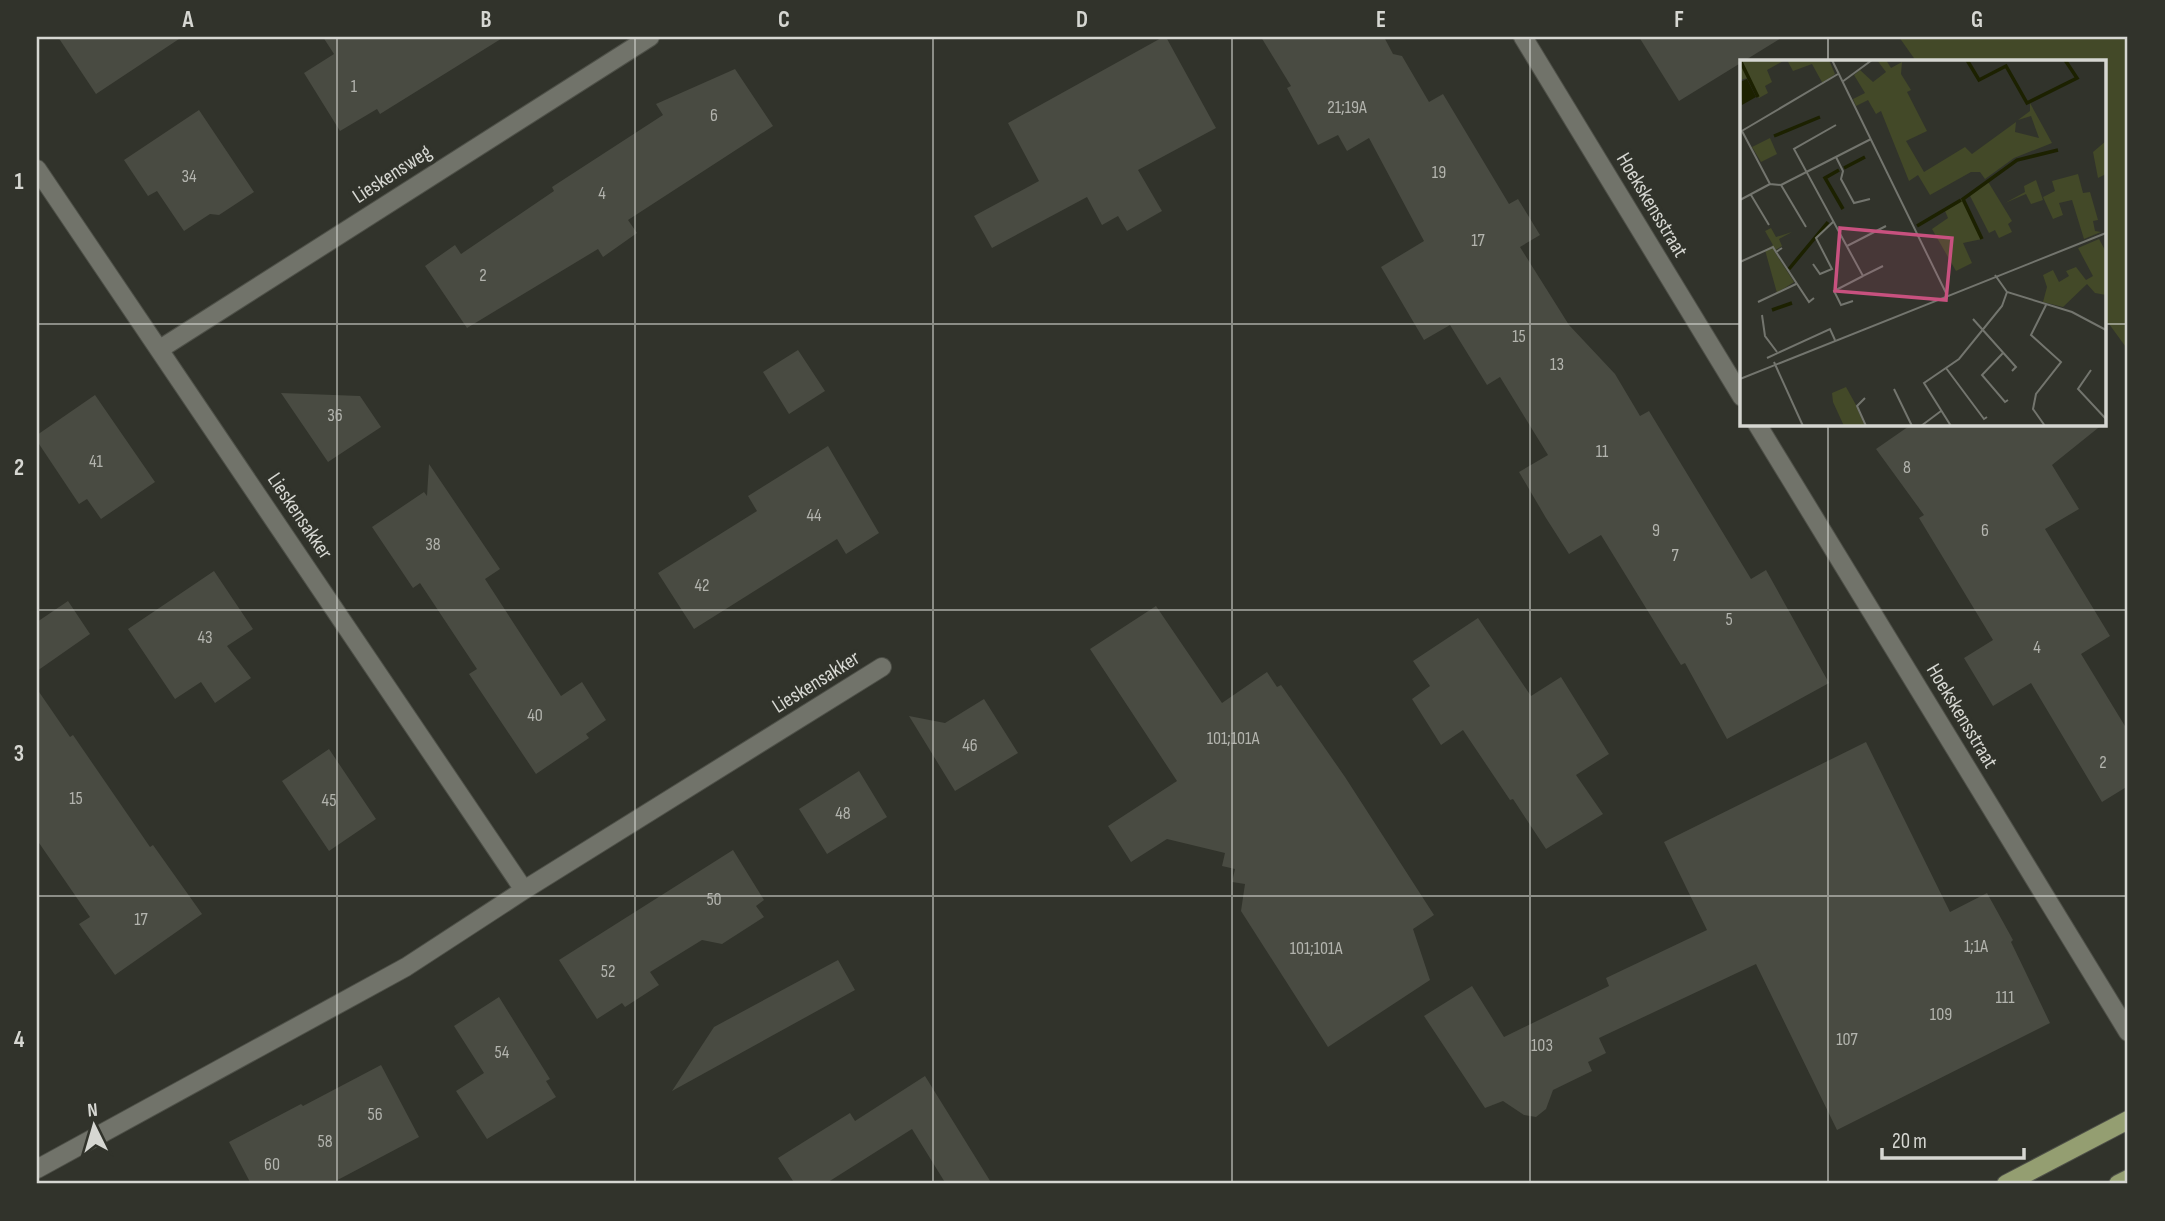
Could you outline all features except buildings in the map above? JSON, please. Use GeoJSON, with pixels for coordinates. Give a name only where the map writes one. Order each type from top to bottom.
{"type":"FeatureCollection","features":[{"type":"Feature","properties":{"kind":"main road"},"geometry":{"type":"LineString","coordinates":[[2006,1184],[2128,1121]]}},
{"type":"Feature","properties":{"kind":"main road"},"geometry":{"type":"LineString","coordinates":[[2118,1184],[2128,1179]]}},
{"type":"Feature","properties":{"kind":"street","name":"Lieskensweg"},"geometry":{"type":"LineString","coordinates":[[160,349],[650,37]]}},
{"type":"Feature","properties":{"kind":"street","name":"Hoekskensstraat"},"geometry":{"type":"LineString","coordinates":[[1523,37],[1740,395]]}},
{"type":"Feature","properties":{"kind":"street","name":"Lieskensakker"},"geometry":{"type":"LineString","coordinates":[[37,169],[524,890]]}},
{"type":"Feature","properties":{"kind":"street","name":"Hoekskensstraat"},"geometry":{"type":"LineString","coordinates":[[1758,425],[2128,1032]]}},
{"type":"Feature","properties":{"kind":"street","name":"Lieskensakker"},"geometry":{"type":"LineString","coordinates":[[37,1169],[406,967],[524,890],[882,667]]}},
{"type":"Feature","properties":{"kind":"green space"},"geometry":{"type":"Polygon","coordinates":[[[1899,37],[2128,37],[2128,350],[2106,320],[2106,60],[1915,60],[1899,37]]]}}]}
